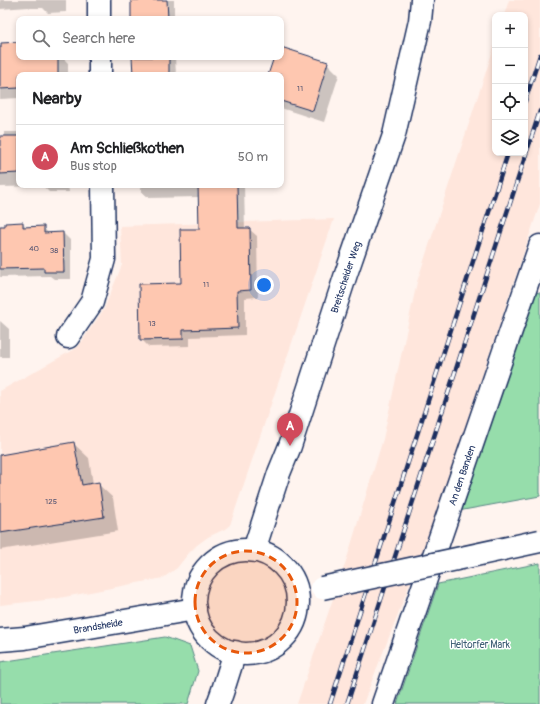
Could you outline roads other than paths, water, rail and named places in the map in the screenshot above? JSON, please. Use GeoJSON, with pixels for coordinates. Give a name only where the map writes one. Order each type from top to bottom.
{"type":"FeatureCollection","features":[{"type":"Feature","properties":{"kind":"street"},"geometry":{"type":"LineString","coordinates":[[99,0],[99,16]]}},
{"type":"Feature","properties":{"kind":"street","name":"Breitscheider Weg"},"geometry":{"type":"LineString","coordinates":[[254,550],[394,135],[420,21],[422,0]]}},
{"type":"Feature","properties":{"kind":"street"},"geometry":{"type":"LineString","coordinates":[[100,60],[100,72]]}},
{"type":"Feature","properties":{"kind":"street"},"geometry":{"type":"LineString","coordinates":[[68,337],[92,302],[104,259],[103,188]]}},
{"type":"Feature","properties":{"kind":"street","name":"An den Banden"},"geometry":{"type":"LineString","coordinates":[[383,704],[540,246]]}},
{"type":"Feature","properties":{"kind":"street"},"geometry":{"type":"LineString","coordinates":[[298,593],[540,541]]}},
{"type":"Feature","properties":{"kind":"street"},"geometry":{"type":"LineString","coordinates":[[237,550],[254,550],[268,555],[282,565],[291,578],[298,593],[297,613],[289,632],[274,646],[256,653],[235,652],[220,647],[208,637],[199,624],[195,609],[195,593],[200,578],[209,565],[222,555],[237,550]]}},
{"type":"Feature","properties":{"kind":"street","name":"Brandsheide"},"geometry":{"type":"LineString","coordinates":[[0,640],[25,638],[195,609]]}},
{"type":"Feature","properties":{"kind":"street"},"geometry":{"type":"LineString","coordinates":[[218,704],[235,652]]}},
{"type":"Feature","properties":{"kind":"railway"},"geometry":{"type":"LineString","coordinates":[[528,92],[540,55]]}},
{"type":"Feature","properties":{"kind":"railway"},"geometry":{"type":"LineString","coordinates":[[347,704],[540,111]]}},
{"type":"Feature","properties":{"kind":"railway"},"geometry":{"type":"LineString","coordinates":[[330,704],[507,156]]}},
{"type":"Feature","properties":{"kind":"place","name":"Am Schließkothen"},"geometry":{"type":"Point","coordinates":[290,446]}},
{"type":"Feature","properties":{"kind":"park label","name":"Heltorfer Mark"},"geometry":{"type":"Point","coordinates":[480,644]}}]}
